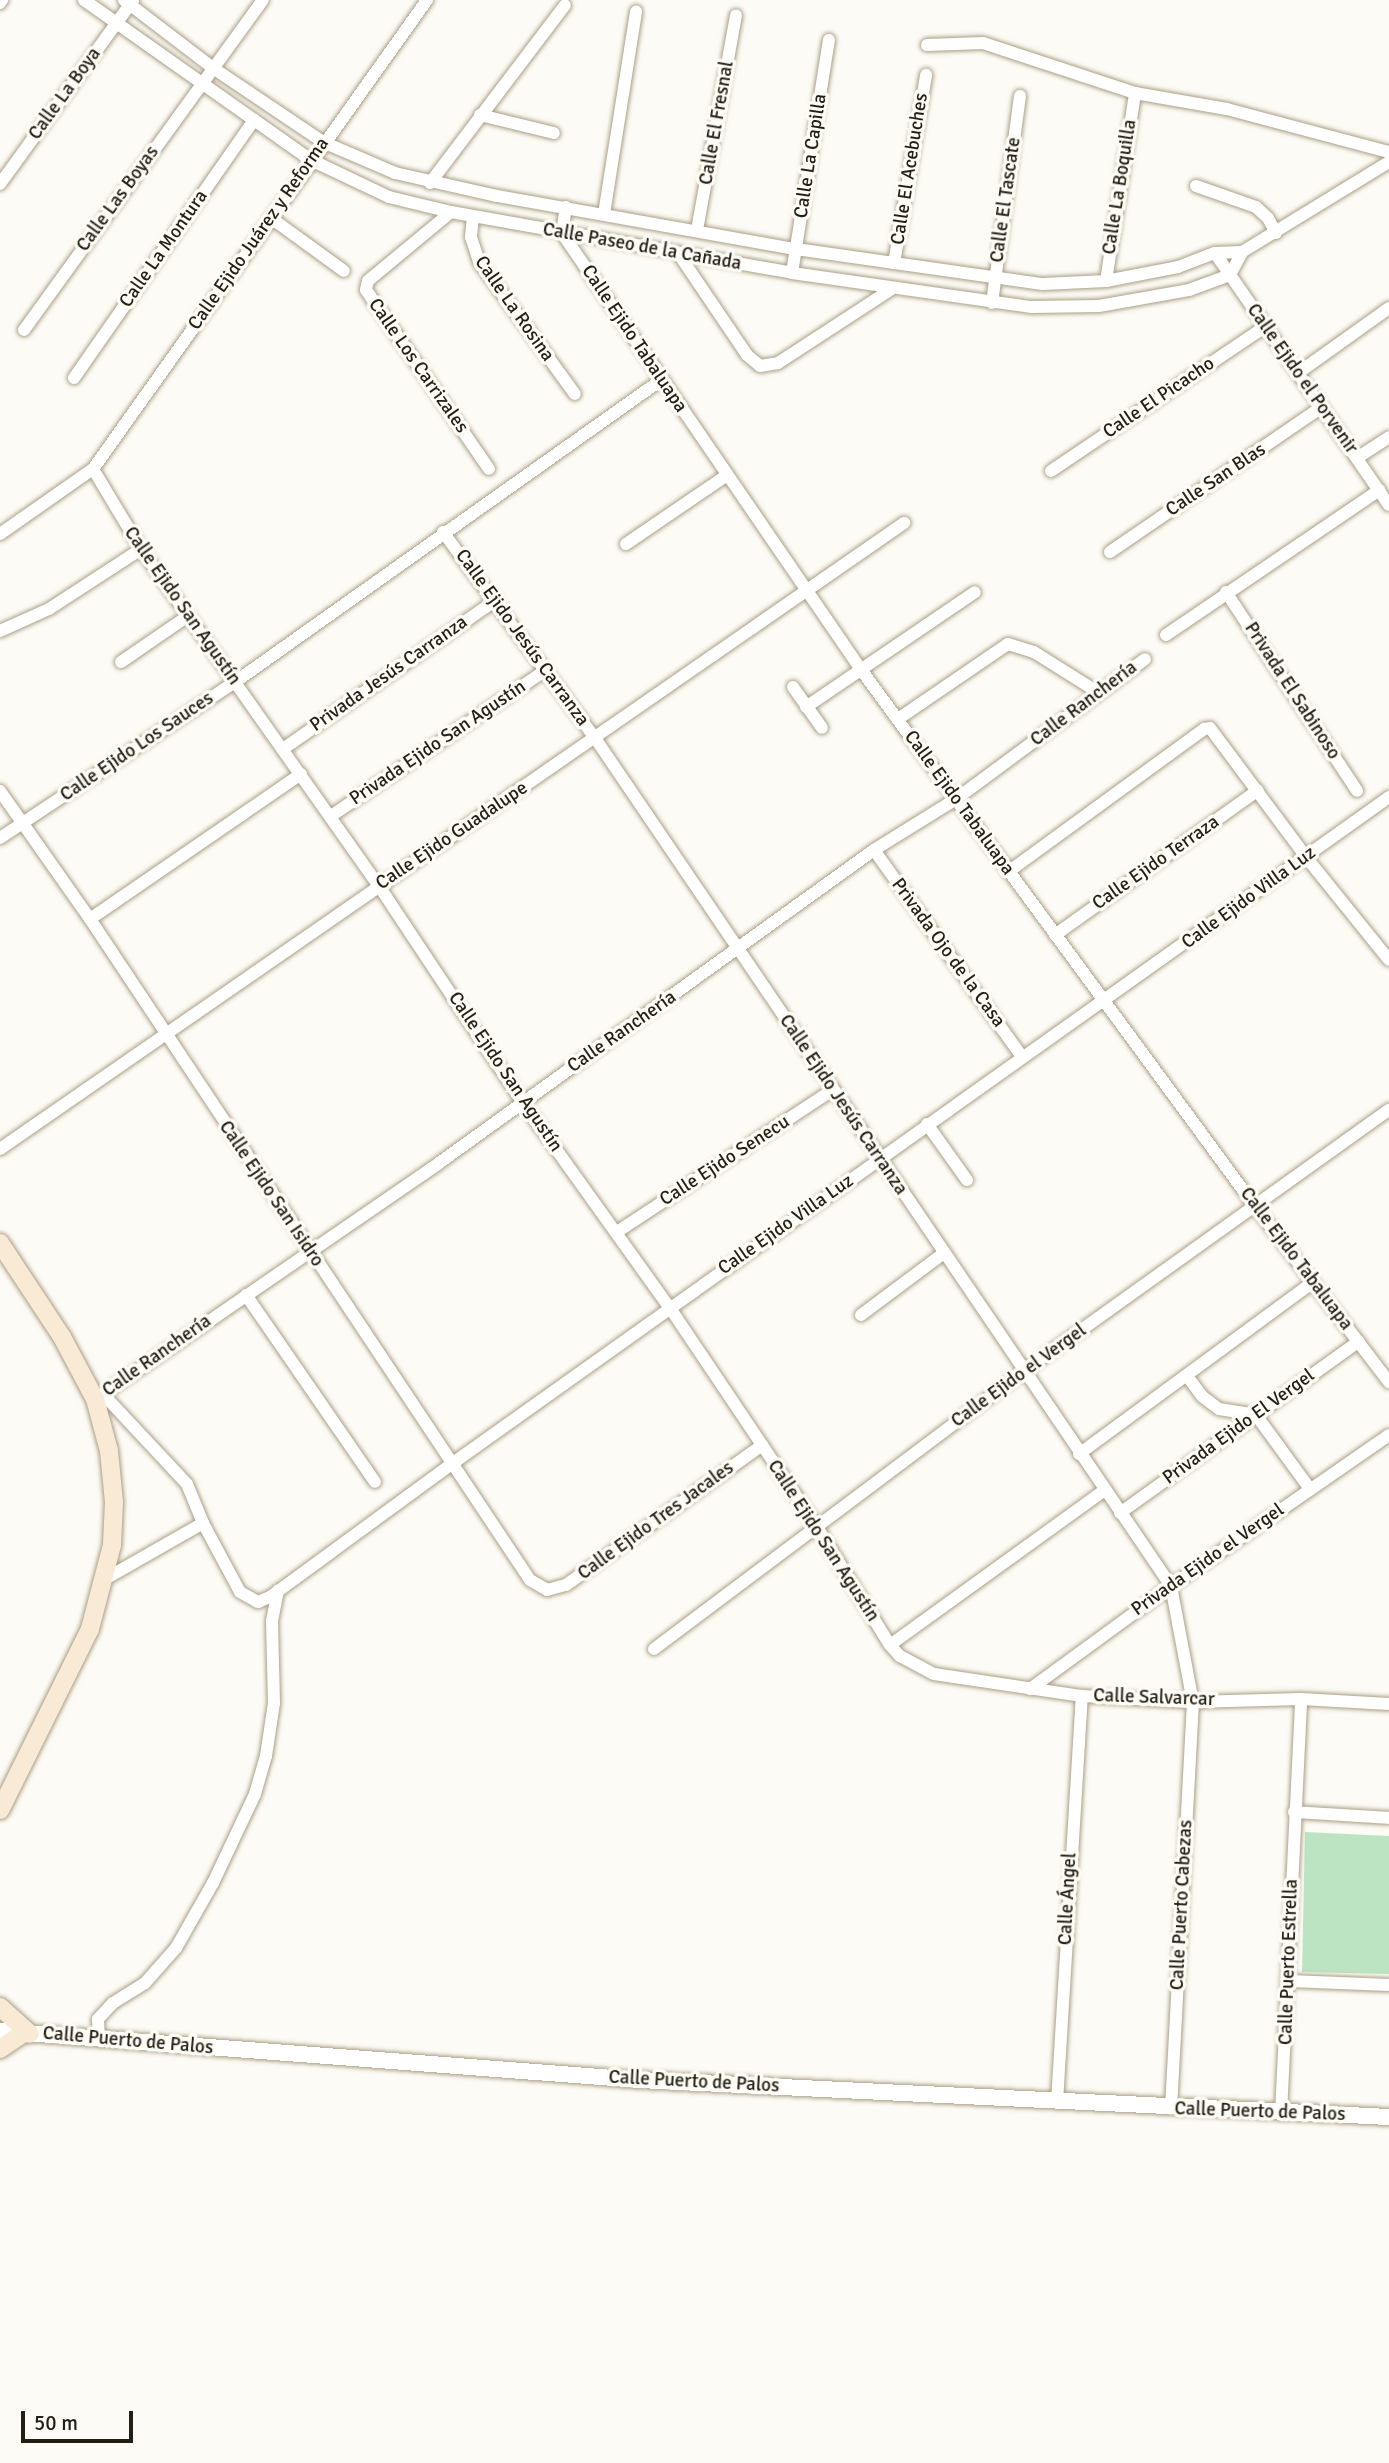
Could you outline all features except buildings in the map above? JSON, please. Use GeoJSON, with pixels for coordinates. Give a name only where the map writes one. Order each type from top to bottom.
{"type":"FeatureCollection","features":[{"type":"Feature","properties":{"kind":"main road"},"geometry":{"type":"LineString","coordinates":[[0,1243],[99,1396],[114,1479],[114,1527],[105,1579],[90,1629],[0,1810]]}},
{"type":"Feature","properties":{"kind":"main road"},"geometry":{"type":"LineString","coordinates":[[0,2007],[27,2034],[0,2049]]}},
{"type":"Feature","properties":{"kind":"street","name":"Calle Paseo de la Cañada"},"geometry":{"type":"LineString","coordinates":[[84,0],[311,160],[389,197],[451,212],[792,273],[1032,307],[1099,306],[1189,290],[1230,275]]}},
{"type":"Feature","properties":{"kind":"street","name":"Calle Las Boyas"},"geometry":{"type":"LineString","coordinates":[[24,330],[263,0]]}},
{"type":"Feature","properties":{"kind":"street","name":"Calle Ejido Juárez y Reforma"},"geometry":{"type":"LineString","coordinates":[[0,534],[93,469],[323,142],[427,0]]}},
{"type":"Feature","properties":{"kind":"street","name":"Calle Paseo de la Cañada"},"geometry":{"type":"LineString","coordinates":[[129,1],[213,68],[323,142],[372,164],[430,183],[796,249],[1043,284],[1106,281],[1178,267],[1215,253],[1242,252],[1389,162]]}},
{"type":"Feature","properties":{"kind":"street","name":"Calle La Boya"},"geometry":{"type":"LineString","coordinates":[[0,184],[116,24],[129,1]]}},
{"type":"Feature","properties":{"kind":"street"},"geometry":{"type":"LineString","coordinates":[[430,183],[565,5]]}},
{"type":"Feature","properties":{"kind":"street"},"geometry":{"type":"LineString","coordinates":[[604,214],[636,12]]}},
{"type":"Feature","properties":{"kind":"street","name":"Calle El Fresnal"},"geometry":{"type":"LineString","coordinates":[[697,230],[736,16]]}},
{"type":"Feature","properties":{"kind":"street","name":"Calle La Capilla"},"geometry":{"type":"LineString","coordinates":[[792,273],[829,40]]}},
{"type":"Feature","properties":{"kind":"street"},"geometry":{"type":"LineString","coordinates":[[927,46],[983,43],[1135,93],[1227,108],[1389,152]]}},
{"type":"Feature","properties":{"kind":"street","name":"Calle El Acebuches"},"geometry":{"type":"LineString","coordinates":[[894,263],[926,75]]}},
{"type":"Feature","properties":{"kind":"street","name":"Calle La Boquilla"},"geometry":{"type":"LineString","coordinates":[[1106,281],[1135,93]]}},
{"type":"Feature","properties":{"kind":"street","name":"Calle El Tascate"},"geometry":{"type":"LineString","coordinates":[[992,303],[1020,96]]}},
{"type":"Feature","properties":{"kind":"street"},"geometry":{"type":"LineString","coordinates":[[480,115],[554,133]]}},
{"type":"Feature","properties":{"kind":"street","name":"Calle La Montura"},"geometry":{"type":"LineString","coordinates":[[74,378],[254,120]]}},
{"type":"Feature","properties":{"kind":"street"},"geometry":{"type":"LineString","coordinates":[[1196,186],[1256,207],[1268,218],[1276,233]]}},
{"type":"Feature","properties":{"kind":"street"},"geometry":{"type":"LineString","coordinates":[[562,233],[566,207]]}},
{"type":"Feature","properties":{"kind":"street","name":"Calle Los Carrizales"},"geometry":{"type":"LineString","coordinates":[[451,212],[368,281],[366,290],[489,469]]}},
{"type":"Feature","properties":{"kind":"street","name":"Calle La Rosina"},"geometry":{"type":"LineString","coordinates":[[473,216],[471,237],[479,262],[575,394]]}},
{"type":"Feature","properties":{"kind":"street"},"geometry":{"type":"LineString","coordinates":[[271,218],[344,271]]}},
{"type":"Feature","properties":{"kind":"street","name":"Calle Ejido Tabaluapa"},"geometry":{"type":"LineString","coordinates":[[562,233],[862,671],[1254,1205],[1389,1382]]}},
{"type":"Feature","properties":{"kind":"street"},"geometry":{"type":"LineString","coordinates":[[1230,275],[1242,252]]}},
{"type":"Feature","properties":{"kind":"street"},"geometry":{"type":"LineString","coordinates":[[678,253],[747,355],[760,366],[778,363],[893,288]]}},
{"type":"Feature","properties":{"kind":"street","name":"Calle Ejido el Porvenir"},"geometry":{"type":"LineString","coordinates":[[1215,253],[1389,505]]}},
{"type":"Feature","properties":{"kind":"street"},"geometry":{"type":"LineString","coordinates":[[1298,373],[1389,308]]}},
{"type":"Feature","properties":{"kind":"street","name":"Calle El Picacho"},"geometry":{"type":"LineString","coordinates":[[1051,471],[1266,326]]}},
{"type":"Feature","properties":{"kind":"street","name":"Calle Ejido Los Sauces"},"geometry":{"type":"LineString","coordinates":[[0,838],[235,682],[661,380]]}},
{"type":"Feature","properties":{"kind":"street","name":"Calle San Blas"},"geometry":{"type":"LineString","coordinates":[[1110,552],[1322,407]]}},
{"type":"Feature","properties":{"kind":"street"},"geometry":{"type":"LineString","coordinates":[[1357,458],[1389,437]]}},
{"type":"Feature","properties":{"kind":"street","name":"Calle Ejido San Agustín"},"geometry":{"type":"LineString","coordinates":[[93,469],[141,549],[331,816],[523,1102],[670,1308],[817,1527],[890,1645],[921,1669]]}},
{"type":"Feature","properties":{"kind":"street"},"geometry":{"type":"LineString","coordinates":[[626,544],[727,475]]}},
{"type":"Feature","properties":{"kind":"street"},"geometry":{"type":"LineString","coordinates":[[1166,635],[1379,490]]}},
{"type":"Feature","properties":{"kind":"street","name":"Calle Ejido Guadalupe"},"geometry":{"type":"LineString","coordinates":[[0,1149],[904,523]]}},
{"type":"Feature","properties":{"kind":"street","name":"Calle Ejido Jesús Carranza"},"geometry":{"type":"LineString","coordinates":[[443,532],[496,600],[595,738],[878,1159],[1171,1586],[1193,1702]]}},
{"type":"Feature","properties":{"kind":"street"},"geometry":{"type":"LineString","coordinates":[[0,631],[49,609],[141,549]]}},
{"type":"Feature","properties":{"kind":"street"},"geometry":{"type":"LineString","coordinates":[[806,707],[975,592]]}},
{"type":"Feature","properties":{"kind":"street","name":"Privada El Sabinoso"},"geometry":{"type":"LineString","coordinates":[[1226,592],[1357,791]]}},
{"type":"Feature","properties":{"kind":"street","name":"Privada Jesús Carranza"},"geometry":{"type":"LineString","coordinates":[[283,748],[496,600]]}},
{"type":"Feature","properties":{"kind":"street"},"geometry":{"type":"LineString","coordinates":[[121,662],[188,616]]}},
{"type":"Feature","properties":{"kind":"street"},"geometry":{"type":"LineString","coordinates":[[898,719],[1004,645],[1023,647],[1034,652],[1099,693]]}},
{"type":"Feature","properties":{"kind":"street","name":"Calle Ranchería"},"geometry":{"type":"LineString","coordinates":[[99,1396],[523,1102],[874,850],[956,799],[1144,659]]}},
{"type":"Feature","properties":{"kind":"street","name":"Privada Ejido San Agustín"},"geometry":{"type":"LineString","coordinates":[[331,816],[546,670]]}},
{"type":"Feature","properties":{"kind":"street"},"geometry":{"type":"LineString","coordinates":[[793,687],[822,728]]}},
{"type":"Feature","properties":{"kind":"street"},"geometry":{"type":"LineString","coordinates":[[1008,872],[1210,728],[1306,857],[1389,960]]}},
{"type":"Feature","properties":{"kind":"street"},"geometry":{"type":"LineString","coordinates":[[90,919],[301,774]]}},
{"type":"Feature","properties":{"kind":"street","name":"Calle Ejido Terraza"},"geometry":{"type":"LineString","coordinates":[[1055,935],[1258,790]]}},
{"type":"Feature","properties":{"kind":"street","name":"Calle Ejido San Isidro"},"geometry":{"type":"LineString","coordinates":[[0,791],[90,919],[164,1035],[530,1580],[547,1591]]}},
{"type":"Feature","properties":{"kind":"street","name":"Calle Ejido Villa Luz"},"geometry":{"type":"LineString","coordinates":[[203,1523],[240,1592],[251,1600],[264,1600],[927,1124],[1105,1002],[1389,797]]}},
{"type":"Feature","properties":{"kind":"street","name":"Privada Ojo de la Casa"},"geometry":{"type":"LineString","coordinates":[[874,850],[1022,1057]]}},
{"type":"Feature","properties":{"kind":"street","name":"Calle Ejido Senecu"},"geometry":{"type":"LineString","coordinates":[[617,1231],[832,1090]]}},
{"type":"Feature","properties":{"kind":"street","name":"Calle Ejido el Vergel"},"geometry":{"type":"LineString","coordinates":[[654,1649],[1024,1371],[1389,1110]]}},
{"type":"Feature","properties":{"kind":"street"},"geometry":{"type":"LineString","coordinates":[[927,1124],[967,1180]]}},
{"type":"Feature","properties":{"kind":"street"},"geometry":{"type":"LineString","coordinates":[[861,1315],[944,1253]]}},
{"type":"Feature","properties":{"kind":"street"},"geometry":{"type":"LineString","coordinates":[[1079,1454],[1313,1282]]}},
{"type":"Feature","properties":{"kind":"street"},"geometry":{"type":"LineString","coordinates":[[246,1295],[375,1482]]}},
{"type":"Feature","properties":{"kind":"street","name":"Privada Ejido El Vergel"},"geometry":{"type":"LineString","coordinates":[[1120,1513],[1359,1341]]}},
{"type":"Feature","properties":{"kind":"street"},"geometry":{"type":"LineString","coordinates":[[1187,1376],[1203,1397],[1219,1409],[1256,1415],[1310,1489]]}},
{"type":"Feature","properties":{"kind":"street"},"geometry":{"type":"LineString","coordinates":[[99,1396],[180,1474],[203,1523],[105,1579]]}},
{"type":"Feature","properties":{"kind":"street","name":"Privada Ejido el Vergel"},"geometry":{"type":"LineString","coordinates":[[1030,1689],[1171,1586],[1389,1435]]}},
{"type":"Feature","properties":{"kind":"street","name":"Calle Ejido Tres Jacales"},"geometry":{"type":"LineString","coordinates":[[547,1591],[566,1586],[762,1444]]}},
{"type":"Feature","properties":{"kind":"street"},"geometry":{"type":"LineString","coordinates":[[890,1645],[1105,1490]]}},
{"type":"Feature","properties":{"kind":"street"},"geometry":{"type":"LineString","coordinates":[[99,2039],[98,2019],[113,2003],[145,1983],[176,1948],[214,1883],[255,1794],[266,1756],[274,1703],[272,1621],[278,1591]]}},
{"type":"Feature","properties":{"kind":"street","name":"Calle Salvarcar"},"geometry":{"type":"LineString","coordinates":[[921,1669],[1082,1696],[1193,1702],[1301,1699],[1389,1704]]}},
{"type":"Feature","properties":{"kind":"street","name":"Calle Ángel"},"geometry":{"type":"LineString","coordinates":[[1057,2102],[1082,1696]]}},
{"type":"Feature","properties":{"kind":"street","name":"Calle Puerto Estrella"},"geometry":{"type":"LineString","coordinates":[[1281,2113],[1290,1981],[1294,1812],[1301,1699]]}},
{"type":"Feature","properties":{"kind":"street","name":"Calle Puerto Cabezas"},"geometry":{"type":"LineString","coordinates":[[1171,2108],[1193,1702]]}},
{"type":"Feature","properties":{"kind":"street"},"geometry":{"type":"LineString","coordinates":[[1294,1812],[1389,1818]]}},
{"type":"Feature","properties":{"kind":"street"},"geometry":{"type":"LineString","coordinates":[[1290,1981],[1389,1985]]}},
{"type":"Feature","properties":{"kind":"street","name":"Calle Puerto de Palos"},"geometry":{"type":"LineString","coordinates":[[0,2031],[640,2080],[1389,2117]]}},
{"type":"Feature","properties":{"kind":"green space"},"geometry":{"type":"Polygon","coordinates":[[[1305,1832],[1389,1836],[1389,1974],[1302,1972],[1305,1832]]]}}]}
